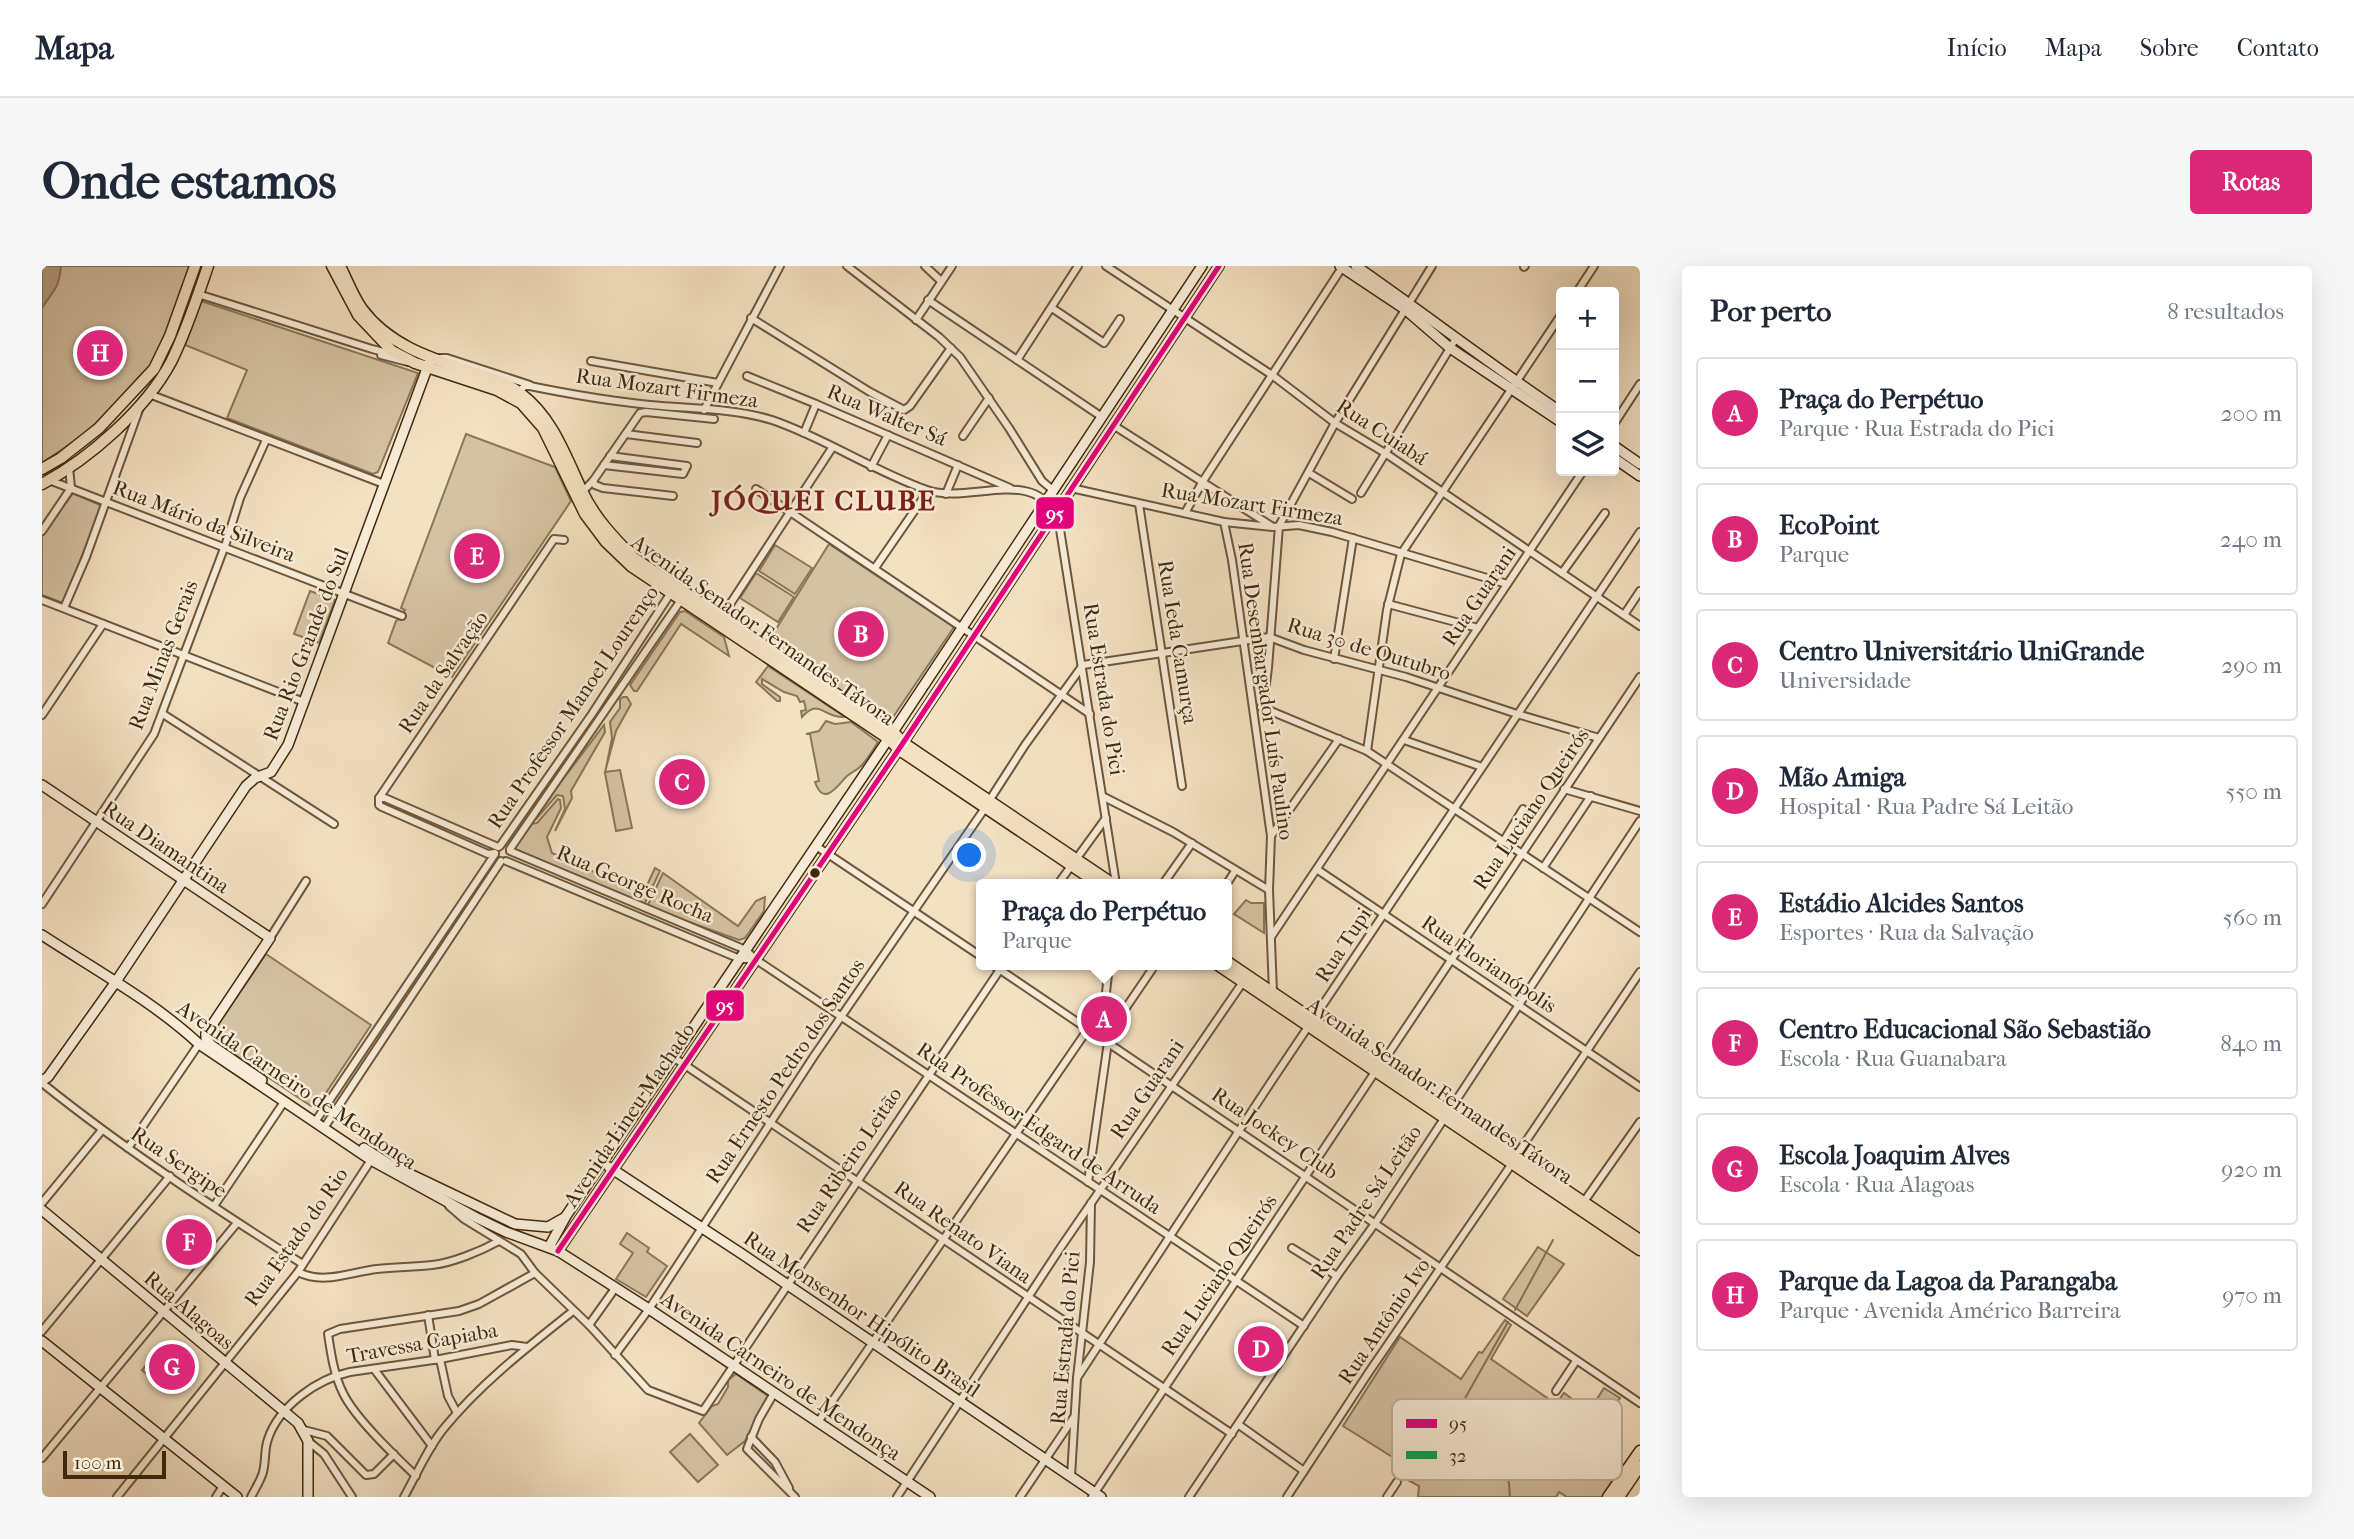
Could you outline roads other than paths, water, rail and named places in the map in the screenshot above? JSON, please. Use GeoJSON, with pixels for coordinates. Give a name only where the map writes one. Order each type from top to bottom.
{"type":"FeatureCollection","features":[{"type":"Feature","properties":{"kind":"main road"},"geometry":{"type":"LineString","coordinates":[[42,469],[61,458],[99,428],[154,369],[170,336],[195,266]]}},
{"type":"Feature","properties":{"kind":"main road"},"geometry":{"type":"LineString","coordinates":[[45,482],[108,436],[149,394],[172,361],[208,266]]}},
{"type":"Feature","properties":{"kind":"main road","name":"Avenida Senador Fernandes Távora"},"geometry":{"type":"LineString","coordinates":[[332,266],[358,314],[392,351],[415,363],[429,363],[492,378],[519,391],[551,425],[582,492],[606,530],[681,600],[891,736]]}},
{"type":"Feature","properties":{"kind":"main road","name":"Avenida Senador Fernandes Távora"},"geometry":{"type":"LineString","coordinates":[[340,266],[362,308],[398,343],[429,363],[521,402],[543,428],[585,514],[631,566],[721,618],[891,736],[900,746],[1073,862],[1105,879]]}},
{"type":"Feature","properties":{"kind":"main road","name":"Avenida Senador Fernandes Távora"},"geometry":{"type":"LineString","coordinates":[[1073,862],[1093,879]]}},
{"type":"Feature","properties":{"kind":"main road","name":"Avenida Senador Fernandes Távora"},"geometry":{"type":"LineString","coordinates":[[1232,964],[1312,1023]]}},
{"type":"Feature","properties":{"kind":"main road","name":"Avenida Senador Fernandes Távora"},"geometry":{"type":"LineString","coordinates":[[1225,970],[1312,1023],[1582,1206],[1640,1240]]}},
{"type":"Feature","properties":{"kind":"main road","name":"Avenida Senador Fernandes Távora"},"geometry":{"type":"LineString","coordinates":[[1582,1206],[1640,1250]]}},
{"type":"Feature","properties":{"kind":"main road"},"geometry":{"type":"LineString","coordinates":[[1608,1497],[1638,1461]]}},
{"type":"Feature","properties":{"kind":"main road"},"geometry":{"type":"LineString","coordinates":[[1619,1497],[1638,1461]]}},
{"type":"Feature","properties":{"kind":"street"},"geometry":{"type":"LineString","coordinates":[[704,410],[780,266]]}},
{"type":"Feature","properties":{"kind":"street"},"geometry":{"type":"LineString","coordinates":[[847,266],[951,348],[989,398],[1042,481],[1054,491]]}},
{"type":"Feature","properties":{"kind":"street"},"geometry":{"type":"LineString","coordinates":[[925,266],[941,281]]}},
{"type":"Feature","properties":{"kind":"street"},"geometry":{"type":"LineString","coordinates":[[916,320],[952,266]]}},
{"type":"Feature","properties":{"kind":"street"},"geometry":{"type":"LineString","coordinates":[[1017,360],[1078,266]]}},
{"type":"Feature","properties":{"kind":"street","name":"Rua Cuiabá"},"geometry":{"type":"LineString","coordinates":[[1106,266],[1272,375],[1335,423],[1385,453],[1640,626]]}},
{"type":"Feature","properties":{"kind":"street","name":"Avenida Lineu Machado"},"geometry":{"type":"LineString","coordinates":[[548,1247],[566,1216],[891,736],[1202,266]]}},
{"type":"Feature","properties":{"kind":"street","name":"Avenida Lineu Machado"},"geometry":{"type":"LineString","coordinates":[[558,1251],[900,746],[1219,266]]}},
{"type":"Feature","properties":{"kind":"street"},"geometry":{"type":"LineString","coordinates":[[1185,513],[1342,266],[1408,306]]}},
{"type":"Feature","properties":{"kind":"street"},"geometry":{"type":"LineString","coordinates":[[1356,266],[1453,344],[1556,409]]}},
{"type":"Feature","properties":{"kind":"street"},"geometry":{"type":"LineString","coordinates":[[1263,707],[1268,668],[1276,526],[1335,423],[1432,266]]}},
{"type":"Feature","properties":{"kind":"street"},"geometry":{"type":"LineString","coordinates":[[1580,287],[1594,266]]}},
{"type":"Feature","properties":{"kind":"street"},"geometry":{"type":"LineString","coordinates":[[198,294],[363,347],[381,352],[392,351]]}},
{"type":"Feature","properties":{"kind":"street"},"geometry":{"type":"LineString","coordinates":[[928,300],[1102,417]]}},
{"type":"Feature","properties":{"kind":"street"},"geometry":{"type":"LineString","coordinates":[[1052,308],[1104,343],[1120,319]]}},
{"type":"Feature","properties":{"kind":"street"},"geometry":{"type":"LineString","coordinates":[[751,318],[870,392],[906,410],[951,348]]}},
{"type":"Feature","properties":{"kind":"street"},"geometry":{"type":"LineString","coordinates":[[1367,751],[1388,604],[1401,554],[1556,322]]}},
{"type":"Feature","properties":{"kind":"street"},"geometry":{"type":"LineString","coordinates":[[1361,493],[1453,344]]}},
{"type":"Feature","properties":{"kind":"street"},"geometry":{"type":"LineString","coordinates":[[363,347],[415,363]]}},
{"type":"Feature","properties":{"kind":"street","name":"Rua Mozart Firmeza"},"geometry":{"type":"LineString","coordinates":[[429,363],[447,358],[538,387]]}},
{"type":"Feature","properties":{"kind":"street"},"geometry":{"type":"LineString","coordinates":[[591,361],[718,383]]}},
{"type":"Feature","properties":{"kind":"street","name":"Rua Rio Grande do Sul"},"geometry":{"type":"LineString","coordinates":[[42,1082],[115,982],[246,786],[259,776],[271,772],[288,746],[429,363]]}},
{"type":"Feature","properties":{"kind":"street","name":"Rua Walter Sá"},"geometry":{"type":"LineString","coordinates":[[747,376],[1012,489]]}},
{"type":"Feature","properties":{"kind":"street"},"geometry":{"type":"LineString","coordinates":[[1619,416],[1640,384]]}},
{"type":"Feature","properties":{"kind":"street"},"geometry":{"type":"LineString","coordinates":[[1514,385],[1556,418]]}},
{"type":"Feature","properties":{"kind":"street","name":"Rua Mozart Firmeza"},"geometry":{"type":"LineString","coordinates":[[519,391],[525,386],[538,387],[615,401],[735,412],[770,420],[804,433],[871,467],[928,491],[946,494],[1012,489],[1041,495],[1047,502]]}},
{"type":"Feature","properties":{"kind":"street"},"geometry":{"type":"LineString","coordinates":[[149,394],[384,484]]}},
{"type":"Feature","properties":{"kind":"street"},"geometry":{"type":"LineString","coordinates":[[963,436],[989,398]]}},
{"type":"Feature","properties":{"kind":"street"},"geometry":{"type":"LineString","coordinates":[[64,608],[86,557],[138,418],[141,403]]}},
{"type":"Feature","properties":{"kind":"street"},"geometry":{"type":"LineString","coordinates":[[804,433],[817,404]]}},
{"type":"Feature","properties":{"kind":"street"},"geometry":{"type":"LineString","coordinates":[[674,415],[675,407]]}},
{"type":"Feature","properties":{"kind":"street"},"geometry":{"type":"LineString","coordinates":[[582,492],[593,481],[640,413],[715,419]]}},
{"type":"Feature","properties":{"kind":"street"},"geometry":{"type":"LineString","coordinates":[[1113,425],[1276,526]]}},
{"type":"Feature","properties":{"kind":"street"},"geometry":{"type":"LineString","coordinates":[[626,434],[697,443]]}},
{"type":"Feature","properties":{"kind":"street"},"geometry":{"type":"LineString","coordinates":[[871,467],[888,435]]}},
{"type":"Feature","properties":{"kind":"street","name":"Rua Minas Gerais"},"geometry":{"type":"LineString","coordinates":[[42,904],[154,734],[224,549],[240,498],[265,440]]}},
{"type":"Feature","properties":{"kind":"street"},"geometry":{"type":"LineString","coordinates":[[721,618],[832,448]]}},
{"type":"Feature","properties":{"kind":"street"},"geometry":{"type":"LineString","coordinates":[[1619,449],[1640,464]]}},
{"type":"Feature","properties":{"kind":"street"},"geometry":{"type":"LineString","coordinates":[[604,465],[682,474],[687,466],[610,456]]}},
{"type":"Feature","properties":{"kind":"street"},"geometry":{"type":"LineString","coordinates":[[647,470],[651,461]]}},
{"type":"Feature","properties":{"kind":"street"},"geometry":{"type":"LineString","coordinates":[[1619,461],[1640,476]]}},
{"type":"Feature","properties":{"kind":"street"},"geometry":{"type":"LineString","coordinates":[[946,494],[958,465]]}},
{"type":"Feature","properties":{"kind":"street"},"geometry":{"type":"LineString","coordinates":[[42,531],[71,488],[69,467]]}},
{"type":"Feature","properties":{"kind":"street"},"geometry":{"type":"LineString","coordinates":[[1308,473],[1352,499]]}},
{"type":"Feature","properties":{"kind":"street","name":"Rua Guarani"},"geometry":{"type":"LineString","coordinates":[[1271,937],[1580,476]]}},
{"type":"Feature","properties":{"kind":"street"},"geometry":{"type":"LineString","coordinates":[[593,481],[599,487],[673,496]]}},
{"type":"Feature","properties":{"kind":"street"},"geometry":{"type":"LineString","coordinates":[[1027,491],[1042,481]]}},
{"type":"Feature","properties":{"kind":"street","name":"Rua Mário da Silveira"},"geometry":{"type":"LineString","coordinates":[[45,482],[71,488],[224,549],[402,615]]}},
{"type":"Feature","properties":{"kind":"street","name":"Rua Mozart Firmeza"},"geometry":{"type":"LineString","coordinates":[[1071,488],[1224,522],[1299,525],[1353,538],[1507,584]]}},
{"type":"Feature","properties":{"kind":"street"},"geometry":{"type":"LineString","coordinates":[[756,489],[1090,714]]}},
{"type":"Feature","properties":{"kind":"street"},"geometry":{"type":"LineString","coordinates":[[875,568],[928,491]]}},
{"type":"Feature","properties":{"kind":"street","name":"Rua Estrada do Pici"},"geometry":{"type":"LineString","coordinates":[[1047,502],[1059,523],[1104,797],[1114,879]]}},
{"type":"Feature","properties":{"kind":"street","name":"Rua Ieda Camurça"},"geometry":{"type":"LineString","coordinates":[[1139,504],[1182,786]]}},
{"type":"Feature","properties":{"kind":"street"},"geometry":{"type":"LineString","coordinates":[[1562,573],[1605,513]]}},
{"type":"Feature","properties":{"kind":"street","name":"Rua Desembargador Luís Paulino"},"geometry":{"type":"LineString","coordinates":[[1224,522],[1232,560],[1271,836],[1269,890],[1273,992]]}},
{"type":"Feature","properties":{"kind":"street","name":"Rua Tupi"},"geometry":{"type":"LineString","coordinates":[[1077,1378],[1640,532]]}},
{"type":"Feature","properties":{"kind":"street"},"geometry":{"type":"LineString","coordinates":[[1334,659],[1353,538]]}},
{"type":"Feature","properties":{"kind":"street","name":"Rua da Salvação"},"geometry":{"type":"LineString","coordinates":[[379,798],[554,539],[564,540]]}},
{"type":"Feature","properties":{"kind":"street","name":"Rua Professor Manoel Lourenço"},"geometry":{"type":"LineString","coordinates":[[321,1123],[497,850],[673,590]]}},
{"type":"Feature","properties":{"kind":"street"},"geometry":{"type":"LineString","coordinates":[[1625,615],[1640,591]]}},
{"type":"Feature","properties":{"kind":"street"},"geometry":{"type":"LineString","coordinates":[[42,600],[304,702]]}},
{"type":"Feature","properties":{"kind":"street","name":"Rua Professor Manoel Lourenço"},"geometry":{"type":"LineString","coordinates":[[321,1123],[504,861],[509,858],[510,850],[681,600]]}},
{"type":"Feature","properties":{"kind":"street"},"geometry":{"type":"LineString","coordinates":[[1388,604],[1478,628]]}},
{"type":"Feature","properties":{"kind":"street"},"geometry":{"type":"LineString","coordinates":[[42,715],[103,624]]}},
{"type":"Feature","properties":{"kind":"street","name":"Rua 30 de Outubro"},"geometry":{"type":"LineString","coordinates":[[1083,665],[1269,637],[1599,738]]}},
{"type":"Feature","properties":{"kind":"street","name":"Rua Ernesto Pedro dos Santos"},"geometry":{"type":"LineString","coordinates":[[615,1355],[649,1309],[700,1227],[841,1017],[1083,665]]}},
{"type":"Feature","properties":{"kind":"street","name":"Rua Luciano Queirós"},"geometry":{"type":"LineString","coordinates":[[1096,1495],[1236,1280],[1640,677]]}},
{"type":"Feature","properties":{"kind":"street"},"geometry":{"type":"LineString","coordinates":[[612,683],[620,688]]}},
{"type":"Feature","properties":{"kind":"street"},"geometry":{"type":"LineString","coordinates":[[1253,705],[1367,751],[1640,932]]}},
{"type":"Feature","properties":{"kind":"street"},"geometry":{"type":"LineString","coordinates":[[163,714],[334,824]]}},
{"type":"Feature","properties":{"kind":"street"},"geometry":{"type":"LineString","coordinates":[[1271,836],[1339,739]]}},
{"type":"Feature","properties":{"kind":"street"},"geometry":{"type":"LineString","coordinates":[[1404,740],[1482,767]]}},
{"type":"Feature","properties":{"kind":"street","name":"Rua Diamantina"},"geometry":{"type":"LineString","coordinates":[[42,785],[270,938]]}},
{"type":"Feature","properties":{"kind":"street"},"geometry":{"type":"LineString","coordinates":[[1564,789],[1640,811]]}},
{"type":"Feature","properties":{"kind":"street"},"geometry":{"type":"LineString","coordinates":[[1543,868],[1591,796]]}},
{"type":"Feature","properties":{"kind":"street"},"geometry":{"type":"LineString","coordinates":[[1104,797],[1192,843],[1269,890]]}},
{"type":"Feature","properties":{"kind":"street"},"geometry":{"type":"LineString","coordinates":[[497,850],[488,854],[382,807],[379,798],[385,798],[497,850],[504,861]]}},
{"type":"Feature","properties":{"kind":"street"},"geometry":{"type":"LineString","coordinates":[[1503,842],[1523,810]]}},
{"type":"Feature","properties":{"kind":"street"},"geometry":{"type":"LineString","coordinates":[[1061,879],[1106,818]]}},
{"type":"Feature","properties":{"kind":"street","name":"Rua Padre Sá Leitão"},"geometry":{"type":"LineString","coordinates":[[1189,1497],[1376,1222],[1640,821]]}},
{"type":"Feature","properties":{"kind":"street"},"geometry":{"type":"LineString","coordinates":[[1167,879],[1192,843]]}},
{"type":"Feature","properties":{"kind":"street","name":"Rua George Rocha"},"geometry":{"type":"LineString","coordinates":[[497,850],[506,846],[746,950]]}},
{"type":"Feature","properties":{"kind":"street"},"geometry":{"type":"LineString","coordinates":[[816,846],[976,953]]}},
{"type":"Feature","properties":{"kind":"street","name":"Rua George Rocha"},"geometry":{"type":"LineString","coordinates":[[504,861],[740,959]]}},
{"type":"Feature","properties":{"kind":"street","name":"Rua Florianópolis"},"geometry":{"type":"LineString","coordinates":[[1318,870],[1640,1087]]}},
{"type":"Feature","properties":{"kind":"street"},"geometry":{"type":"LineString","coordinates":[[1231,879],[1236,872]]}},
{"type":"Feature","properties":{"kind":"street"},"geometry":{"type":"LineString","coordinates":[[186,1032],[206,1034],[306,881]]}},
{"type":"Feature","properties":{"kind":"street","name":"Avenida Carneiro de Mendonça"},"geometry":{"type":"LineString","coordinates":[[42,935],[115,982],[284,1102],[389,1164],[515,1224],[548,1227],[566,1216]]}},
{"type":"Feature","properties":{"kind":"street","name":"Rua Professor Edgard de Arruda"},"geometry":{"type":"LineString","coordinates":[[746,950],[755,959],[927,1075],[1304,1326]]}},
{"type":"Feature","properties":{"kind":"street"},"geometry":{"type":"LineString","coordinates":[[740,959],[755,959]]}},
{"type":"Feature","properties":{"kind":"street","name":"Rua Ribeiro Leitão"},"geometry":{"type":"LineString","coordinates":[[615,1355],[648,1390],[703,1411],[999,970]]}},
{"type":"Feature","properties":{"kind":"street","name":"Rua Jockey Club"},"geometry":{"type":"LineString","coordinates":[[1005,970],[1576,1361],[1640,1402]]}},
{"type":"Feature","properties":{"kind":"street"},"geometry":{"type":"LineString","coordinates":[[818,1422],[1105,1002],[1108,970]]}},
{"type":"Feature","properties":{"kind":"street"},"geometry":{"type":"LineString","coordinates":[[1088,1182],[1106,1041],[1152,970]]}},
{"type":"Feature","properties":{"kind":"street","name":"Rua Antônio Ivo"},"geometry":{"type":"LineString","coordinates":[[1287,1497],[1369,1371],[1442,1268],[1640,972]]}},
{"type":"Feature","properties":{"kind":"street","name":"Rua Guarani"},"geometry":{"type":"LineString","coordinates":[[897,1497],[1171,1083],[1243,982]]}},
{"type":"Feature","properties":{"kind":"street","name":"Avenida Carneiro de Mendonça"},"geometry":{"type":"LineString","coordinates":[[206,1034],[206,1040],[211,1045],[371,1160],[506,1232],[558,1251],[930,1497]]}},
{"type":"Feature","properties":{"kind":"street"},"geometry":{"type":"LineString","coordinates":[[684,1041],[695,1048]]}},
{"type":"Feature","properties":{"kind":"street"},"geometry":{"type":"LineString","coordinates":[[128,1148],[199,1044]]}},
{"type":"Feature","properties":{"kind":"street","name":"Rua Renato Viana"},"geometry":{"type":"LineString","coordinates":[[673,1057],[1232,1434]]}},
{"type":"Feature","properties":{"kind":"street"},"geometry":{"type":"LineString","coordinates":[[659,1080],[669,1086]]}},
{"type":"Feature","properties":{"kind":"street","name":"Rua Sergipe"},"geometry":{"type":"LineString","coordinates":[[42,1082],[102,1130],[237,1223],[302,1263]]}},
{"type":"Feature","properties":{"kind":"street"},"geometry":{"type":"LineString","coordinates":[[214,1206],[284,1102]]}},
{"type":"Feature","properties":{"kind":"street"},"geometry":{"type":"LineString","coordinates":[[1582,1206],[1640,1122]]}},
{"type":"Feature","properties":{"kind":"street"},"geometry":{"type":"LineString","coordinates":[[42,1203],[102,1130]]}},
{"type":"Feature","properties":{"kind":"street","name":"Rua Estado do Rio"},"geometry":{"type":"LineString","coordinates":[[117,1497],[298,1272],[371,1160]]}},
{"type":"Feature","properties":{"kind":"street","name":"Rua Monsenhor Hipólito Brasil"},"geometry":{"type":"LineString","coordinates":[[603,1163],[872,1341],[1096,1495]]}},
{"type":"Feature","properties":{"kind":"street"},"geometry":{"type":"LineString","coordinates":[[42,1331],[170,1176]]}},
{"type":"Feature","properties":{"kind":"street"},"geometry":{"type":"LineString","coordinates":[[441,1199],[464,1219],[521,1254],[615,1355]]}},
{"type":"Feature","properties":{"kind":"street","name":"Rua Estrada do Pici"},"geometry":{"type":"LineString","coordinates":[[1071,1476],[1077,1378],[1090,1262],[1091,1203]]}},
{"type":"Feature","properties":{"kind":"street","name":"Rua Alagoas"},"geometry":{"type":"LineString","coordinates":[[42,1210],[285,1410],[304,1430],[308,1441],[308,1497]]}},
{"type":"Feature","properties":{"kind":"street"},"geometry":{"type":"LineString","coordinates":[[42,1458],[237,1223]]}},
{"type":"Feature","properties":{"kind":"street"},"geometry":{"type":"LineString","coordinates":[[298,1272],[310,1278],[323,1279],[377,1269],[435,1265],[484,1249],[499,1241]]}},
{"type":"Feature","properties":{"kind":"street"},"geometry":{"type":"LineString","coordinates":[[1292,1248],[1337,1276]]}},
{"type":"Feature","properties":{"kind":"street"},"geometry":{"type":"LineString","coordinates":[[416,1476],[352,1407],[336,1376],[329,1333],[472,1307],[536,1273]]}},
{"type":"Feature","properties":{"kind":"street"},"geometry":{"type":"LineString","coordinates":[[589,1325],[616,1287]]}},
{"type":"Feature","properties":{"kind":"street","name":"Travessa Capiaba"},"geometry":{"type":"LineString","coordinates":[[251,1497],[263,1472],[268,1437],[285,1410],[310,1390],[336,1376],[512,1345],[527,1347],[573,1311]]}},
{"type":"Feature","properties":{"kind":"street"},"geometry":{"type":"LineString","coordinates":[[428,1315],[448,1396],[457,1413]]}},
{"type":"Feature","properties":{"kind":"street"},"geometry":{"type":"LineString","coordinates":[[42,1341],[237,1497]]}},
{"type":"Feature","properties":{"kind":"street"},"geometry":{"type":"LineString","coordinates":[[404,1497],[443,1428],[527,1347]]}},
{"type":"Feature","properties":{"kind":"street"},"geometry":{"type":"LineString","coordinates":[[1556,1391],[1576,1361]]}},
{"type":"Feature","properties":{"kind":"street"},"geometry":{"type":"LineString","coordinates":[[374,1369],[432,1446]]}},
{"type":"Feature","properties":{"kind":"street"},"geometry":{"type":"LineString","coordinates":[[774,1393],[747,1447],[750,1454],[793,1495]]}},
{"type":"Feature","properties":{"kind":"street"},"geometry":{"type":"LineString","coordinates":[[1020,1497],[1074,1416]]}},
{"type":"Feature","properties":{"kind":"street"},"geometry":{"type":"LineString","coordinates":[[1239,1425],[1304,1471]]}},
{"type":"Feature","properties":{"kind":"street"},"geometry":{"type":"LineString","coordinates":[[304,1430],[327,1436],[366,1475],[374,1474],[394,1454]]}},
{"type":"Feature","properties":{"kind":"street"},"geometry":{"type":"LineString","coordinates":[[751,1437],[775,1462],[793,1495]]}},
{"type":"Feature","properties":{"kind":"street","name":"Rua Alagoas"},"geometry":{"type":"LineString","coordinates":[[308,1441],[324,1454],[352,1497]]}},
{"type":"Feature","properties":{"kind":"street"},"geometry":{"type":"LineString","coordinates":[[1387,1497],[1397,1482]]}},
{"type":"Feature","properties":{"kind":"street"},"geometry":{"type":"LineString","coordinates":[[216,1497],[223,1486]]}},
{"type":"Feature","properties":{"kind":"waterway"},"geometry":{"type":"LineString","coordinates":[[1515,1310],[1553,1240]]}},
{"type":"Feature","properties":{"kind":"waterway"},"geometry":{"type":"LineString","coordinates":[[1465,1399],[1508,1322]]}},
{"type":"Feature","properties":{"kind":"waterway"},"geometry":{"type":"LineString","coordinates":[[1508,1480],[1510,1497]]}},
{"type":"Feature","properties":{"kind":"place","name":"Parque da Lagoa da Parangaba"},"geometry":{"type":"Point","coordinates":[100,353]}},
{"type":"Feature","properties":{"kind":"place","name":"Estádio Alcides Santos"},"geometry":{"type":"Point","coordinates":[477,556]}},
{"type":"Feature","properties":{"kind":"place","name":"EcoPoint"},"geometry":{"type":"Point","coordinates":[861,634]}},
{"type":"Feature","properties":{"kind":"place","name":"Centro Universitário UniGrande"},"geometry":{"type":"Point","coordinates":[682,782]}},
{"type":"Feature","properties":{"kind":"place","name":"Praça do Perpétuo"},"geometry":{"type":"Point","coordinates":[1104,1019]}},
{"type":"Feature","properties":{"kind":"place","name":"Centro Educacional São Sebastião"},"geometry":{"type":"Point","coordinates":[189,1242]}},
{"type":"Feature","properties":{"kind":"place","name":"Mão Amiga"},"geometry":{"type":"Point","coordinates":[1261,1349]}},
{"type":"Feature","properties":{"kind":"place","name":"Escola Joaquim Alves"},"geometry":{"type":"Point","coordinates":[172,1367]}},
{"type":"Feature","properties":{"kind":"district","name":"JÓQUEI CLUBE"},"geometry":{"type":"Point","coordinates":[824,500]}}]}
